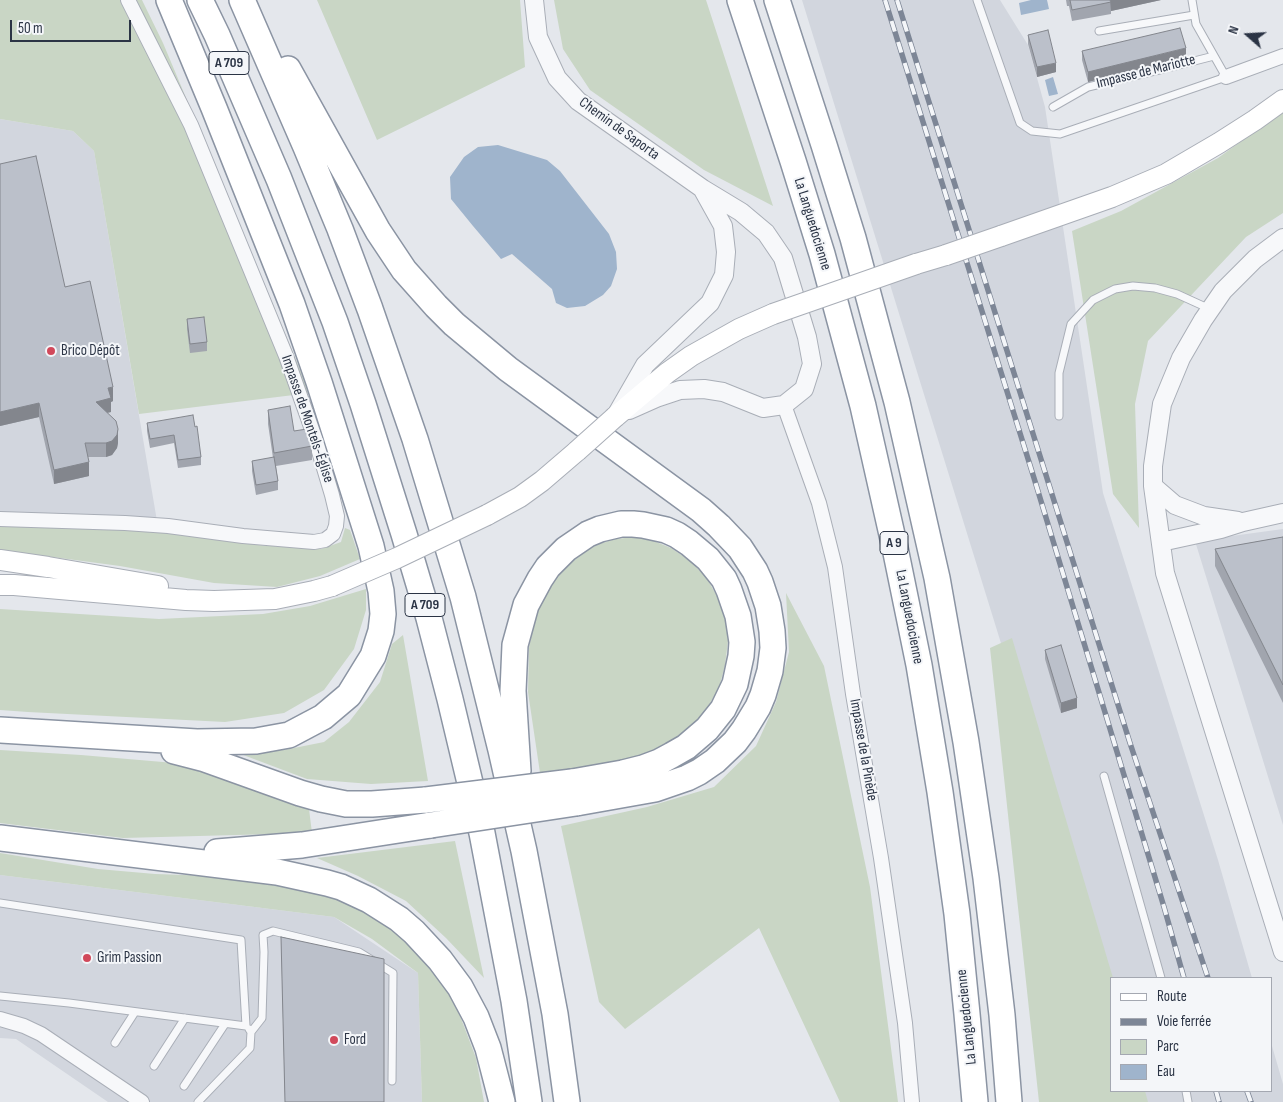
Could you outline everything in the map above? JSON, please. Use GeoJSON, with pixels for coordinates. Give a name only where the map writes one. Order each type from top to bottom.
{"type":"FeatureCollection","features":[{"type":"Feature","properties":{"kind":"highway"},"geometry":{"type":"LineString","coordinates":[[0,730],[197,742],[256,741],[290,735],[323,717],[350,695],[373,656],[381,631],[383,614],[381,590],[371,546],[319,382],[292,304],[214,108],[168,0]]}},
{"type":"Feature","properties":{"kind":"highway","name":"A 709"},"geometry":{"type":"LineString","coordinates":[[200,0],[217,35],[279,180],[335,322],[404,534],[450,699],[482,833],[512,992],[529,1102]]}},
{"type":"Feature","properties":{"kind":"highway","name":"A 709"},"geometry":{"type":"LineString","coordinates":[[242,0],[303,138],[340,229],[393,373],[465,606],[497,732],[524,851],[555,1014],[567,1102]]}},
{"type":"Feature","properties":{"kind":"highway"},"geometry":{"type":"LineString","coordinates":[[121,737],[205,758],[300,793],[346,804],[655,789],[687,778],[715,761],[735,742],[752,718],[768,683],[773,640],[771,619],[765,593],[755,571],[740,548],[719,526],[684,496],[508,369],[454,324],[421,290],[404,270],[378,231],[250,0]]}},
{"type":"Feature","properties":{"kind":"highway","name":"La Languedocienne"},"geometry":{"type":"LineString","coordinates":[[740,0],[822,254],[863,406],[895,548],[919,665],[940,792],[968,1023],[974,1102]]}},
{"type":"Feature","properties":{"kind":"highway","name":"A 9"},"geometry":{"type":"LineString","coordinates":[[776,0],[853,238],[897,402],[937,578],[983,851],[993,930],[1009,1102]]}},
{"type":"Feature","properties":{"kind":"highway"},"geometry":{"type":"LineString","coordinates":[[157,856],[293,846],[431,825],[574,793],[623,773],[659,762],[679,751],[696,740],[723,709],[735,684],[742,642],[738,616],[724,579],[708,559],[689,543],[666,530],[643,525],[621,524],[588,534],[566,549],[548,567],[526,606],[515,645],[513,691],[524,851]]}},
{"type":"Feature","properties":{"kind":"highway"},"geometry":{"type":"LineString","coordinates":[[0,838],[256,868],[313,879],[356,893],[399,919],[440,960],[476,1016],[494,1067],[502,1102]]}},
{"type":"Feature","properties":{"kind":"main road"},"geometry":{"type":"LineString","coordinates":[[0,585],[214,601],[275,599],[332,586],[397,558],[520,497],[542,481],[667,373],[691,356],[738,329],[773,314],[1112,197],[1166,174],[1219,143],[1283,100]]}},
{"type":"Feature","properties":{"kind":"main road"},"geometry":{"type":"LineString","coordinates":[[0,560],[238,600]]}},
{"type":"Feature","properties":{"kind":"street","name":"Impasse de Montels-Église"},"geometry":{"type":"LineString","coordinates":[[0,519],[168,526],[243,536],[314,542],[325,540],[333,534],[336,526],[337,516],[332,495],[315,438],[286,356],[191,124],[128,0]]}},
{"type":"Feature","properties":{"kind":"street","name":"Chemin de Saporta"},"geometry":{"type":"LineString","coordinates":[[534,0],[538,37],[558,78],[578,101],[703,189],[741,212],[766,233],[783,258],[807,337],[812,364],[804,388],[784,405]]}},
{"type":"Feature","properties":{"kind":"street"},"geometry":{"type":"LineString","coordinates":[[1226,77],[1283,56]]}},
{"type":"Feature","properties":{"kind":"street"},"geometry":{"type":"LineString","coordinates":[[615,417],[645,365],[710,303],[724,275],[726,252],[723,226],[703,189]]}},
{"type":"Feature","properties":{"kind":"street"},"geometry":{"type":"LineString","coordinates":[[1283,238],[1255,259],[1222,291],[1182,358],[1162,404],[1153,466],[1153,486],[1165,573],[1283,952]]}},
{"type":"Feature","properties":{"kind":"street"},"geometry":{"type":"LineString","coordinates":[[615,417],[656,398],[680,390],[704,388],[723,392],[763,408],[784,405]]}},
{"type":"Feature","properties":{"kind":"street","name":"Impasse de la Pinède"},"geometry":{"type":"LineString","coordinates":[[784,405],[819,503],[834,567],[905,1023],[912,1102]]}},
{"type":"Feature","properties":{"kind":"street"},"geometry":{"type":"LineString","coordinates":[[1153,486],[1182,508],[1204,516],[1243,522]]}},
{"type":"Feature","properties":{"kind":"street"},"geometry":{"type":"LineString","coordinates":[[1161,542],[1283,513]]}},
{"type":"Feature","properties":{"kind":"street"},"geometry":{"type":"LineString","coordinates":[[0,1019],[24,1026],[41,1034],[142,1102]]}},
{"type":"Feature","properties":{"kind":"lane"},"geometry":{"type":"LineString","coordinates":[[977,0],[1020,123],[1032,131],[1060,134],[1226,77]]}},
{"type":"Feature","properties":{"kind":"lane","name":"Impasse de Mariotte"},"geometry":{"type":"LineString","coordinates":[[1192,0],[1196,24],[1226,77]]}},
{"type":"Feature","properties":{"kind":"lane"},"geometry":{"type":"LineString","coordinates":[[1099,32],[1194,14]]}},
{"type":"Feature","properties":{"kind":"lane","name":"Impasse de Mariotte"},"geometry":{"type":"LineString","coordinates":[[1053,107],[1088,86],[1214,56]]}},
{"type":"Feature","properties":{"kind":"lane"},"geometry":{"type":"LineString","coordinates":[[1059,416],[1059,372],[1070,324],[1093,300],[1115,289],[1133,286],[1155,288],[1177,294],[1210,309]]}},
{"type":"Feature","properties":{"kind":"lane"},"geometry":{"type":"LineString","coordinates":[[1104,776],[1161,977]]}},
{"type":"Feature","properties":{"kind":"lane"},"geometry":{"type":"LineString","coordinates":[[0,904],[240,940],[250,1048],[198,1102]]}},
{"type":"Feature","properties":{"kind":"lane"},"geometry":{"type":"LineString","coordinates":[[249,1029],[262,1018],[263,935],[273,931],[359,952],[393,973],[392,1081]]}},
{"type":"Feature","properties":{"kind":"lane"},"geometry":{"type":"LineString","coordinates":[[0,996],[185,1018],[249,1029]]}},
{"type":"Feature","properties":{"kind":"lane"},"geometry":{"type":"LineString","coordinates":[[115,1043],[135,1012]]}},
{"type":"Feature","properties":{"kind":"lane"},"geometry":{"type":"LineString","coordinates":[[154,1066],[185,1018]]}},
{"type":"Feature","properties":{"kind":"lane"},"geometry":{"type":"LineString","coordinates":[[184,1086],[226,1024]]}},
{"type":"Feature","properties":{"kind":"shaded area"},"geometry":{"type":"Polygon","coordinates":[[[802,0],[1000,0],[1028,45],[1045,107],[1103,493],[1218,860],[1252,977],[1110,977],[1110,996],[802,0]]]}},
{"type":"Feature","properties":{"kind":"shaded area"},"geometry":{"type":"Polygon","coordinates":[[[0,119],[73,131],[94,151],[157,521],[0,512],[0,119]]]}},
{"type":"Feature","properties":{"kind":"shaded area"},"geometry":{"type":"Polygon","coordinates":[[[1283,529],[1283,825],[1195,541],[1283,529]]]}},
{"type":"Feature","properties":{"kind":"shaded area"},"geometry":{"type":"Polygon","coordinates":[[[0,875],[334,917],[418,973],[422,1102],[108,1102],[16,1039],[0,1038],[0,875]]]}},
{"type":"Feature","properties":{"kind":"shaded area"},"geometry":{"type":"Polygon","coordinates":[[[1273,1049],[1283,1084],[1283,1102],[1143,1102],[1139,1092],[1273,1092],[1273,1049]]]}},
{"type":"Feature","properties":{"kind":"green space"},"geometry":{"type":"Polygon","coordinates":[[[0,0],[142,0],[163,43],[310,393],[139,414],[94,151],[73,131],[0,119],[0,0]]]}},
{"type":"Feature","properties":{"kind":"green space"},"geometry":{"type":"Polygon","coordinates":[[[317,0],[520,0],[525,67],[377,140],[317,0]]]}},
{"type":"Feature","properties":{"kind":"green space"},"geometry":{"type":"Polygon","coordinates":[[[554,0],[706,0],[773,206],[704,170],[590,90],[563,49],[554,0]]]}},
{"type":"Feature","properties":{"kind":"green space"},"geometry":{"type":"Polygon","coordinates":[[[1283,111],[1283,213],[1246,237],[1148,341],[1135,404],[1139,528],[1113,494],[1072,231],[1121,211],[1218,158],[1283,111]]]}},
{"type":"Feature","properties":{"kind":"green space"},"geometry":{"type":"Polygon","coordinates":[[[0,525],[116,528],[208,536],[257,545],[321,549],[341,542],[345,528],[350,530],[360,559],[320,576],[277,587],[214,583],[120,566],[0,550],[0,525]]]}},
{"type":"Feature","properties":{"kind":"green space"},"geometry":{"type":"Polygon","coordinates":[[[635,537],[649,539],[671,548],[689,560],[706,577],[717,596],[725,617],[728,641],[725,665],[719,688],[706,710],[693,724],[659,751],[627,763],[540,773],[528,692],[529,648],[534,621],[542,601],[551,584],[568,565],[589,549],[615,539],[635,537]]]}},
{"type":"Feature","properties":{"kind":"green space"},"geometry":{"type":"Polygon","coordinates":[[[366,589],[366,610],[354,649],[324,690],[284,713],[225,722],[0,710],[0,609],[159,619],[263,614],[310,606],[366,589]]]}},
{"type":"Feature","properties":{"kind":"green space"},"geometry":{"type":"Polygon","coordinates":[[[786,593],[824,666],[870,887],[898,1102],[840,1102],[759,928],[625,1029],[599,1002],[561,826],[647,807],[714,787],[756,746],[776,702],[789,652],[786,593]]]}},
{"type":"Feature","properties":{"kind":"green space"},"geometry":{"type":"Polygon","coordinates":[[[403,635],[428,781],[371,784],[307,779],[238,753],[284,750],[324,742],[349,722],[380,682],[392,644],[403,635]]]}},
{"type":"Feature","properties":{"kind":"green space"},"geometry":{"type":"Polygon","coordinates":[[[1012,638],[1113,977],[1110,977],[1110,1092],[1145,1092],[1148,1102],[1039,1102],[990,648],[1012,638]]]}},
{"type":"Feature","properties":{"kind":"green space"},"geometry":{"type":"Polygon","coordinates":[[[0,750],[198,765],[309,809],[312,833],[123,838],[0,823],[0,750]]]}},
{"type":"Feature","properties":{"kind":"green space"},"geometry":{"type":"Polygon","coordinates":[[[455,841],[484,978],[446,938],[406,901],[358,876],[317,858],[455,841]]]}},
{"type":"Feature","properties":{"kind":"green space"},"geometry":{"type":"Polygon","coordinates":[[[0,853],[98,869],[155,874],[243,877],[316,891],[355,904],[394,932],[425,960],[446,986],[459,1013],[476,1058],[484,1102],[422,1102],[418,973],[372,939],[334,917],[0,875],[0,853]]]}},
{"type":"Feature","properties":{"kind":"water"},"geometry":{"type":"Polygon","coordinates":[[[1031,0],[1047,0],[1049,9],[1021,15],[1019,3],[1031,0]]]}},
{"type":"Feature","properties":{"kind":"water"},"geometry":{"type":"Polygon","coordinates":[[[1053,77],[1058,94],[1049,96],[1045,80],[1053,77]]]}},
{"type":"Feature","properties":{"kind":"water"},"geometry":{"type":"Polygon","coordinates":[[[498,145],[547,160],[560,171],[609,234],[616,252],[617,269],[611,286],[603,295],[585,306],[567,308],[556,303],[552,289],[512,254],[501,259],[451,199],[450,177],[464,157],[478,147],[498,145]]]}},
{"type":"Feature","properties":{"kind":"building"},"geometry":{"type":"Polygon","coordinates":[[[1070,0],[1110,0],[1111,2],[1072,10],[1070,0]]]}},
{"type":"Feature","properties":{"kind":"building"},"geometry":{"type":"Polygon","coordinates":[[[1180,28],[1186,48],[1088,72],[1082,51],[1180,28]]]}},
{"type":"Feature","properties":{"kind":"building"},"geometry":{"type":"Polygon","coordinates":[[[1048,30],[1056,63],[1037,67],[1028,35],[1048,30]]]}},
{"type":"Feature","properties":{"kind":"building","name":"Brico Dépôt"},"geometry":{"type":"Polygon","coordinates":[[[36,156],[65,287],[90,281],[113,387],[108,388],[111,398],[96,402],[116,421],[118,429],[117,435],[112,441],[106,443],[85,443],[89,462],[54,470],[39,403],[0,412],[0,164],[36,156]]]}},
{"type":"Feature","properties":{"kind":"building"},"geometry":{"type":"Polygon","coordinates":[[[204,317],[207,342],[190,344],[187,319],[204,317]]]}},
{"type":"Feature","properties":{"kind":"building"},"geometry":{"type":"Polygon","coordinates":[[[290,406],[294,431],[307,429],[312,446],[274,453],[268,410],[290,406]]]}},
{"type":"Feature","properties":{"kind":"building"},"geometry":{"type":"Polygon","coordinates":[[[193,415],[195,427],[197,426],[201,457],[178,460],[174,435],[150,439],[147,423],[193,415]]]}},
{"type":"Feature","properties":{"kind":"building"},"geometry":{"type":"Polygon","coordinates":[[[274,457],[278,481],[256,485],[252,461],[274,457]]]}},
{"type":"Feature","properties":{"kind":"building"},"geometry":{"type":"Polygon","coordinates":[[[1283,537],[1283,685],[1215,549],[1283,537]]]}},
{"type":"Feature","properties":{"kind":"building"},"geometry":{"type":"Polygon","coordinates":[[[1061,645],[1077,698],[1061,703],[1045,650],[1061,645]]]}},
{"type":"Feature","properties":{"kind":"building","name":"Ford"},"geometry":{"type":"Polygon","coordinates":[[[281,937],[384,959],[384,1102],[285,1102],[281,937]]]}},
{"type":"Feature","properties":{"kind":"railway"},"geometry":{"type":"LineString","coordinates":[[885,0],[1034,478],[1184,977]]}},
{"type":"Feature","properties":{"kind":"railway"},"geometry":{"type":"LineString","coordinates":[[897,0],[1130,743],[1208,977]]}},
{"type":"Feature","properties":{"kind":"railway"},"geometry":{"type":"LineString","coordinates":[[1216,1092],[1219,1102]]}},
{"type":"Feature","properties":{"kind":"railway"},"geometry":{"type":"LineString","coordinates":[[1247,1092],[1251,1102]]}},
{"type":"Feature","properties":{"kind":"place","name":"Brico Dépôt"},"geometry":{"type":"Point","coordinates":[51,351]}},
{"type":"Feature","properties":{"kind":"place","name":"Grim Passion"},"geometry":{"type":"Point","coordinates":[87,958]}},
{"type":"Feature","properties":{"kind":"place","name":"Ford"},"geometry":{"type":"Point","coordinates":[334,1040]}}]}
